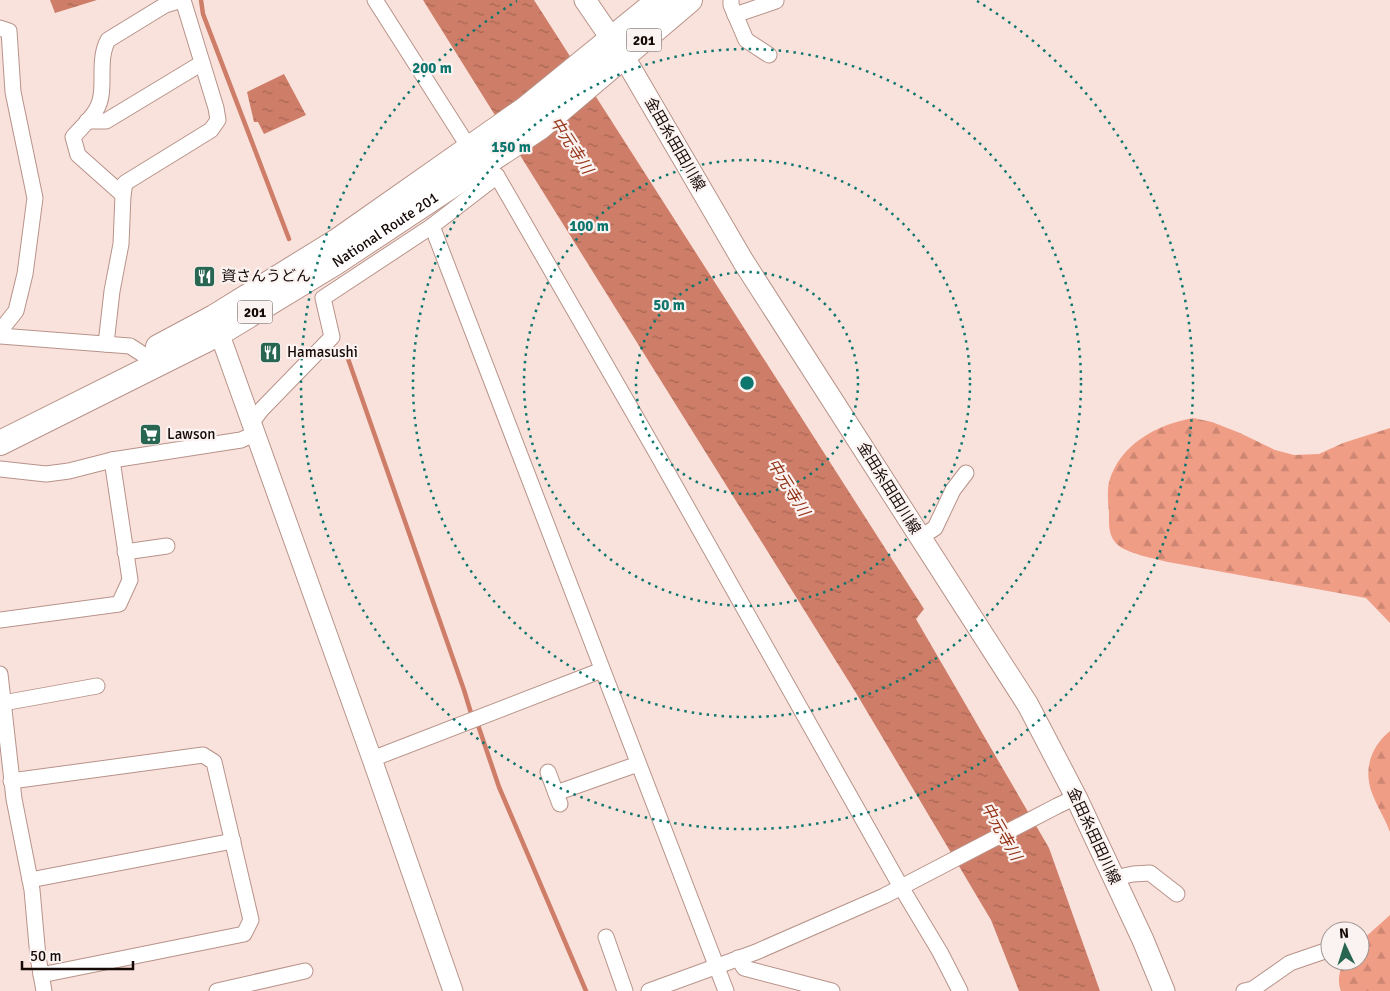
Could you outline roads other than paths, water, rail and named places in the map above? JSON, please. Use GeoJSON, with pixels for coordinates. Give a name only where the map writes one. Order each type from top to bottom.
{"type":"FeatureCollection","features":[{"type":"Feature","properties":{"kind":"highway","name":"National Route 201"},"geometry":{"type":"LineString","coordinates":[[0,443],[335,263],[485,157],[539,128],[598,79],[618,49],[659,0]]}},
{"type":"Feature","properties":{"kind":"highway","name":"National Route 201"},"geometry":{"type":"LineString","coordinates":[[485,157],[525,109],[587,58],[618,49],[690,0]]}},
{"type":"Feature","properties":{"kind":"highway","name":"National Route 201"},"geometry":{"type":"LineString","coordinates":[[0,426],[144,355],[217,325]]}},
{"type":"Feature","properties":{"kind":"main road","name":"金田糸田田川線"},"geometry":{"type":"LineString","coordinates":[[585,0],[618,49],[744,261],[1028,706],[1076,797],[1143,940],[1164,991]]}},
{"type":"Feature","properties":{"kind":"street"},"geometry":{"type":"LineString","coordinates":[[106,344],[112,291],[121,244],[122,195],[125,183],[211,130],[218,120],[182,0],[165,5],[108,40],[102,50],[100,97],[97,110],[73,138],[78,156],[122,195]]}},
{"type":"Feature","properties":{"kind":"street"},"geometry":{"type":"LineString","coordinates":[[375,0],[485,157],[906,884],[960,991]]}},
{"type":"Feature","properties":{"kind":"street"},"geometry":{"type":"LineString","coordinates":[[731,0],[735,15],[746,40],[769,55]]}},
{"type":"Feature","properties":{"kind":"street"},"geometry":{"type":"LineString","coordinates":[[735,15],[776,1]]}},
{"type":"Feature","properties":{"kind":"street"},"geometry":{"type":"LineString","coordinates":[[0,28],[9,31],[12,92],[35,198],[25,274],[16,311],[4,326],[0,327]]}},
{"type":"Feature","properties":{"kind":"street"},"geometry":{"type":"LineString","coordinates":[[86,121],[106,121],[202,62]]}},
{"type":"Feature","properties":{"kind":"street"},"geometry":{"type":"LineString","coordinates":[[0,469],[46,474],[69,471],[112,460],[241,440],[254,427],[268,402],[332,337],[323,298],[432,226],[485,157]]}},
{"type":"Feature","properties":{"kind":"street"},"geometry":{"type":"LineString","coordinates":[[432,226],[726,991]]}},
{"type":"Feature","properties":{"kind":"street"},"geometry":{"type":"LineString","coordinates":[[217,325],[453,991]]}},
{"type":"Feature","properties":{"kind":"street"},"geometry":{"type":"LineString","coordinates":[[0,336],[130,346],[144,355]]}},
{"type":"Feature","properties":{"kind":"street"},"geometry":{"type":"LineString","coordinates":[[0,620],[120,604],[130,580],[112,460]]}},
{"type":"Feature","properties":{"kind":"street"},"geometry":{"type":"LineString","coordinates":[[920,537],[935,528],[953,490],[966,474]]}},
{"type":"Feature","properties":{"kind":"street"},"geometry":{"type":"LineString","coordinates":[[125,552],[167,546]]}},
{"type":"Feature","properties":{"kind":"street"},"geometry":{"type":"LineString","coordinates":[[372,759],[602,670]]}},
{"type":"Feature","properties":{"kind":"street"},"geometry":{"type":"LineString","coordinates":[[0,674],[7,771],[30,880],[38,957],[44,991]]}},
{"type":"Feature","properties":{"kind":"street"},"geometry":{"type":"LineString","coordinates":[[3,703],[97,686]]}},
{"type":"Feature","properties":{"kind":"street"},"geometry":{"type":"LineString","coordinates":[[7,771],[203,755],[214,762],[251,920],[244,934],[41,975]]}},
{"type":"Feature","properties":{"kind":"street"},"geometry":{"type":"LineString","coordinates":[[548,772],[558,798],[638,764]]}},
{"type":"Feature","properties":{"kind":"street"},"geometry":{"type":"LineString","coordinates":[[652,990],[756,952],[884,896],[1076,797]]}},
{"type":"Feature","properties":{"kind":"street"},"geometry":{"type":"LineString","coordinates":[[30,880],[233,841]]}},
{"type":"Feature","properties":{"kind":"street"},"geometry":{"type":"LineString","coordinates":[[1114,878],[1150,873],[1177,894]]}},
{"type":"Feature","properties":{"kind":"street"},"geometry":{"type":"LineString","coordinates":[[606,937],[625,991]]}},
{"type":"Feature","properties":{"kind":"street"},"geometry":{"type":"LineString","coordinates":[[1244,991],[1253,989],[1290,963],[1320,953]]}},
{"type":"Feature","properties":{"kind":"street"},"geometry":{"type":"LineString","coordinates":[[738,958],[744,968],[832,991]]}},
{"type":"Feature","properties":{"kind":"street"},"geometry":{"type":"LineString","coordinates":[[217,991],[270,985],[305,971]]}},
{"type":"Feature","properties":{"kind":"water"},"geometry":{"type":"Polygon","coordinates":[[[50,0],[97,0],[55,13],[50,0]]]}},
{"type":"Feature","properties":{"kind":"water","name":"中元寺川"},"geometry":{"type":"Polygon","coordinates":[[[423,0],[534,0],[924,609],[916,619],[1049,848],[1100,991],[1019,991],[991,920],[856,693],[423,0]]]}},
{"type":"Feature","properties":{"kind":"water"},"geometry":{"type":"Polygon","coordinates":[[[284,74],[306,115],[264,134],[258,122],[254,122],[247,92],[284,74]]]}},
{"type":"Feature","properties":{"kind":"waterway"},"geometry":{"type":"LineString","coordinates":[[201,0],[203,14],[289,239]]}},
{"type":"Feature","properties":{"kind":"waterway"},"geometry":{"type":"LineString","coordinates":[[346,353],[474,723],[478,725],[499,787],[586,991]]}},
{"type":"Feature","properties":{"kind":"place","name":"資さんうどん"},"geometry":{"type":"Point","coordinates":[205,276]}},
{"type":"Feature","properties":{"kind":"place","name":"Hamasushi"},"geometry":{"type":"Point","coordinates":[271,352]}},
{"type":"Feature","properties":{"kind":"place","name":"Lawson"},"geometry":{"type":"Point","coordinates":[151,434]}}]}
